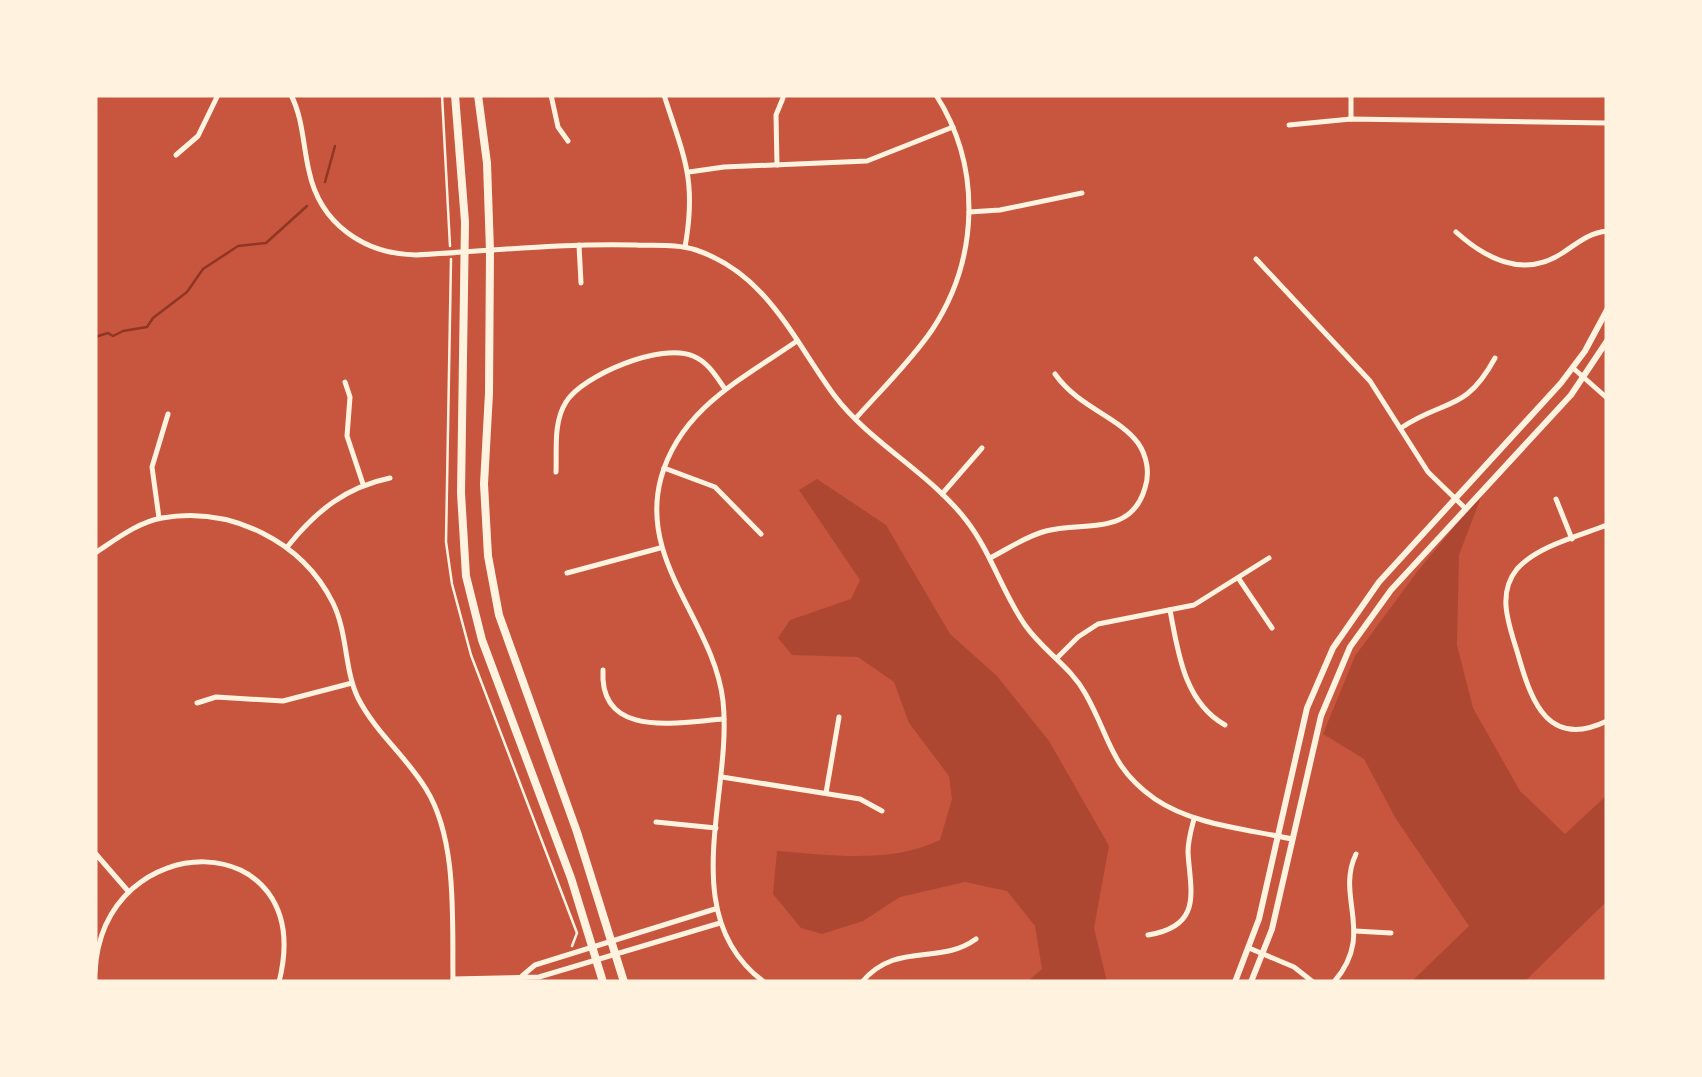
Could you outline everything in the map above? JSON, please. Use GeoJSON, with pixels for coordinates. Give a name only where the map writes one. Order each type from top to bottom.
{"type":"FeatureCollection","features":[{"type":"Feature","properties":{"kind":"highway"},"geometry":{"type":"LineString","coordinates":[[455,95],[466,252],[461,493],[466,576],[482,640],[603,982]]}},
{"type":"Feature","properties":{"kind":"highway"},"geometry":{"type":"LineString","coordinates":[[478,95],[490,251],[490,393],[484,484],[488,556],[500,614],[624,982]]}},
{"type":"Feature","properties":{"kind":"main road"},"geometry":{"type":"LineString","coordinates":[[1234,982],[1250,948],[1307,708],[1332,648],[1367,595],[1573,368],[1607,310]]}},
{"type":"Feature","properties":{"kind":"main road"},"geometry":{"type":"LineString","coordinates":[[1251,982],[1264,953],[1320,716],[1342,662],[1379,604],[1584,378],[1607,341]]}},
{"type":"Feature","properties":{"kind":"street"},"geometry":{"type":"LineString","coordinates":[[176,155],[195,140],[218,95]]}},
{"type":"Feature","properties":{"kind":"street"},"geometry":{"type":"LineString","coordinates":[[290,95],[296,106],[314,190],[343,231],[367,246],[392,254],[579,245],[685,247],[720,260],[750,279],[768,298],[833,393],[942,494],[973,529],[1024,624],[1085,692],[1106,744],[1126,773],[1154,798],[1194,818],[1292,839]]}},
{"type":"Feature","properties":{"kind":"street"},"geometry":{"type":"LineString","coordinates":[[551,95],[558,128],[568,141]]}},
{"type":"Feature","properties":{"kind":"street"},"geometry":{"type":"LineString","coordinates":[[664,95],[690,172],[691,206],[685,247]]}},
{"type":"Feature","properties":{"kind":"street"},"geometry":{"type":"LineString","coordinates":[[856,418],[918,348],[944,309],[962,264],[969,212],[967,178],[953,128],[936,95]]}},
{"type":"Feature","properties":{"kind":"street"},"geometry":{"type":"LineString","coordinates":[[1351,119],[1352,95]]}},
{"type":"Feature","properties":{"kind":"street"},"geometry":{"type":"LineString","coordinates":[[777,165],[776,115],[783,98]]}},
{"type":"Feature","properties":{"kind":"street"},"geometry":{"type":"LineString","coordinates":[[1289,125],[1351,119],[1607,123]]}},
{"type":"Feature","properties":{"kind":"street"},"geometry":{"type":"LineString","coordinates":[[690,172],[724,166],[867,160],[953,128]]}},
{"type":"Feature","properties":{"kind":"street"},"geometry":{"type":"LineString","coordinates":[[969,212],[1000,210],[1082,193]]}},
{"type":"Feature","properties":{"kind":"street"},"geometry":{"type":"LineString","coordinates":[[1456,232],[1489,258],[1525,265],[1546,261],[1590,235],[1607,231]]}},
{"type":"Feature","properties":{"kind":"street"},"geometry":{"type":"LineString","coordinates":[[579,245],[580,282]]}},
{"type":"Feature","properties":{"kind":"street"},"geometry":{"type":"LineString","coordinates":[[1256,259],[1370,381],[1428,472],[1466,509]]}},
{"type":"Feature","properties":{"kind":"street"},"geometry":{"type":"LineString","coordinates":[[764,982],[739,959],[716,909],[712,878],[722,777],[722,692],[712,659],[660,548],[656,502],[664,468],[684,427],[725,389],[797,341]]}},
{"type":"Feature","properties":{"kind":"street"},"geometry":{"type":"LineString","coordinates":[[556,472],[561,413],[573,393],[591,379],[652,354],[674,351],[705,363],[725,389]]}},
{"type":"Feature","properties":{"kind":"street"},"geometry":{"type":"LineString","coordinates":[[1401,428],[1421,414],[1466,397],[1495,358]]}},
{"type":"Feature","properties":{"kind":"street"},"geometry":{"type":"LineString","coordinates":[[1573,368],[1607,398]]}},
{"type":"Feature","properties":{"kind":"street"},"geometry":{"type":"LineString","coordinates":[[990,558],[1046,531],[1112,524],[1130,514],[1145,489],[1146,464],[1136,440],[1078,400],[1054,374]]}},
{"type":"Feature","properties":{"kind":"street"},"geometry":{"type":"LineString","coordinates":[[344,382],[350,397],[347,436],[363,484]]}},
{"type":"Feature","properties":{"kind":"street"},"geometry":{"type":"LineString","coordinates":[[159,518],[152,467],[168,414]]}},
{"type":"Feature","properties":{"kind":"street"},"geometry":{"type":"LineString","coordinates":[[942,494],[982,448]]}},
{"type":"Feature","properties":{"kind":"street"},"geometry":{"type":"LineString","coordinates":[[664,468],[716,487],[761,534]]}},
{"type":"Feature","properties":{"kind":"street"},"geometry":{"type":"LineString","coordinates":[[288,546],[319,511],[363,484],[390,478]]}},
{"type":"Feature","properties":{"kind":"street"},"geometry":{"type":"LineString","coordinates":[[1556,499],[1572,539]]}},
{"type":"Feature","properties":{"kind":"street"},"geometry":{"type":"LineString","coordinates":[[95,553],[159,518],[200,517],[230,521],[288,546],[318,578],[346,640],[352,683],[379,733],[424,786],[440,818],[448,854],[453,981],[538,977],[720,923]]}},
{"type":"Feature","properties":{"kind":"street"},"geometry":{"type":"LineString","coordinates":[[1607,525],[1532,557],[1518,568],[1508,585],[1506,612],[1528,692],[1539,712],[1555,724],[1572,729],[1607,721]]}},
{"type":"Feature","properties":{"kind":"street"},"geometry":{"type":"LineString","coordinates":[[567,573],[660,548]]}},
{"type":"Feature","properties":{"kind":"street"},"geometry":{"type":"LineString","coordinates":[[1058,658],[1078,637],[1098,624],[1201,602],[1269,558]]}},
{"type":"Feature","properties":{"kind":"street"},"geometry":{"type":"LineString","coordinates":[[1239,578],[1272,628]]}},
{"type":"Feature","properties":{"kind":"street"},"geometry":{"type":"LineString","coordinates":[[1170,610],[1185,677],[1208,713],[1225,724]]}},
{"type":"Feature","properties":{"kind":"street"},"geometry":{"type":"LineString","coordinates":[[603,670],[608,701],[632,720],[652,724],[724,719]]}},
{"type":"Feature","properties":{"kind":"street"},"geometry":{"type":"LineString","coordinates":[[197,703],[216,696],[283,701],[352,683]]}},
{"type":"Feature","properties":{"kind":"street"},"geometry":{"type":"LineString","coordinates":[[826,793],[839,717]]}},
{"type":"Feature","properties":{"kind":"street"},"geometry":{"type":"LineString","coordinates":[[722,777],[866,801],[882,811]]}},
{"type":"Feature","properties":{"kind":"street"},"geometry":{"type":"LineString","coordinates":[[1148,935],[1175,925],[1191,901],[1194,888],[1188,849],[1194,818]]}},
{"type":"Feature","properties":{"kind":"street"},"geometry":{"type":"LineString","coordinates":[[656,822],[716,828]]}},
{"type":"Feature","properties":{"kind":"street"},"geometry":{"type":"LineString","coordinates":[[95,853],[128,891]]}},
{"type":"Feature","properties":{"kind":"street"},"geometry":{"type":"LineString","coordinates":[[1334,982],[1349,959],[1355,931],[1349,873],[1356,854]]}},
{"type":"Feature","properties":{"kind":"street"},"geometry":{"type":"LineString","coordinates":[[95,972],[105,924],[128,891],[155,873],[186,864],[218,864],[248,872],[270,892],[282,928],[280,982]]}},
{"type":"Feature","properties":{"kind":"street"},"geometry":{"type":"LineString","coordinates":[[522,976],[535,965],[716,909]]}},
{"type":"Feature","properties":{"kind":"street"},"geometry":{"type":"LineString","coordinates":[[1355,931],[1390,933]]}},
{"type":"Feature","properties":{"kind":"street"},"geometry":{"type":"LineString","coordinates":[[862,982],[874,968],[889,960],[957,950],[976,939]]}},
{"type":"Feature","properties":{"kind":"street"},"geometry":{"type":"LineString","coordinates":[[1250,948],[1294,967],[1313,982]]}},
{"type":"Feature","properties":{"kind":"path"},"geometry":{"type":"LineString","coordinates":[[442,95],[450,246]]}},
{"type":"Feature","properties":{"kind":"path"},"geometry":{"type":"LineString","coordinates":[[451,259],[446,542],[452,584],[471,655],[577,933],[572,945]]}},
{"type":"Feature","properties":{"kind":"shaded area"},"geometry":{"type":"Polygon","coordinates":[[[817,479],[886,525],[950,634],[997,676],[1049,741],[1109,846],[1094,928],[1107,982],[1027,982],[1042,969],[1035,926],[1007,891],[965,882],[900,897],[863,921],[822,934],[801,928],[773,894],[777,851],[860,856],[921,848],[940,840],[952,799],[949,776],[909,723],[894,682],[858,657],[792,655],[778,638],[790,620],[851,599],[860,580],[799,490],[817,479]]]}},
{"type":"Feature","properties":{"kind":"shaded area"},"geometry":{"type":"Polygon","coordinates":[[[1483,492],[1459,555],[1457,645],[1473,708],[1520,791],[1565,834],[1607,795],[1607,901],[1524,982],[1411,982],[1469,926],[1396,819],[1364,759],[1323,734],[1355,656],[1483,492]]]}},
{"type":"Feature","properties":{"kind":"waterway"},"geometry":{"type":"LineString","coordinates":[[325,182],[335,146]]}},
{"type":"Feature","properties":{"kind":"waterway"},"geometry":{"type":"LineString","coordinates":[[95,337],[147,327],[187,292],[203,269],[238,246],[266,243],[307,206]]}}]}
